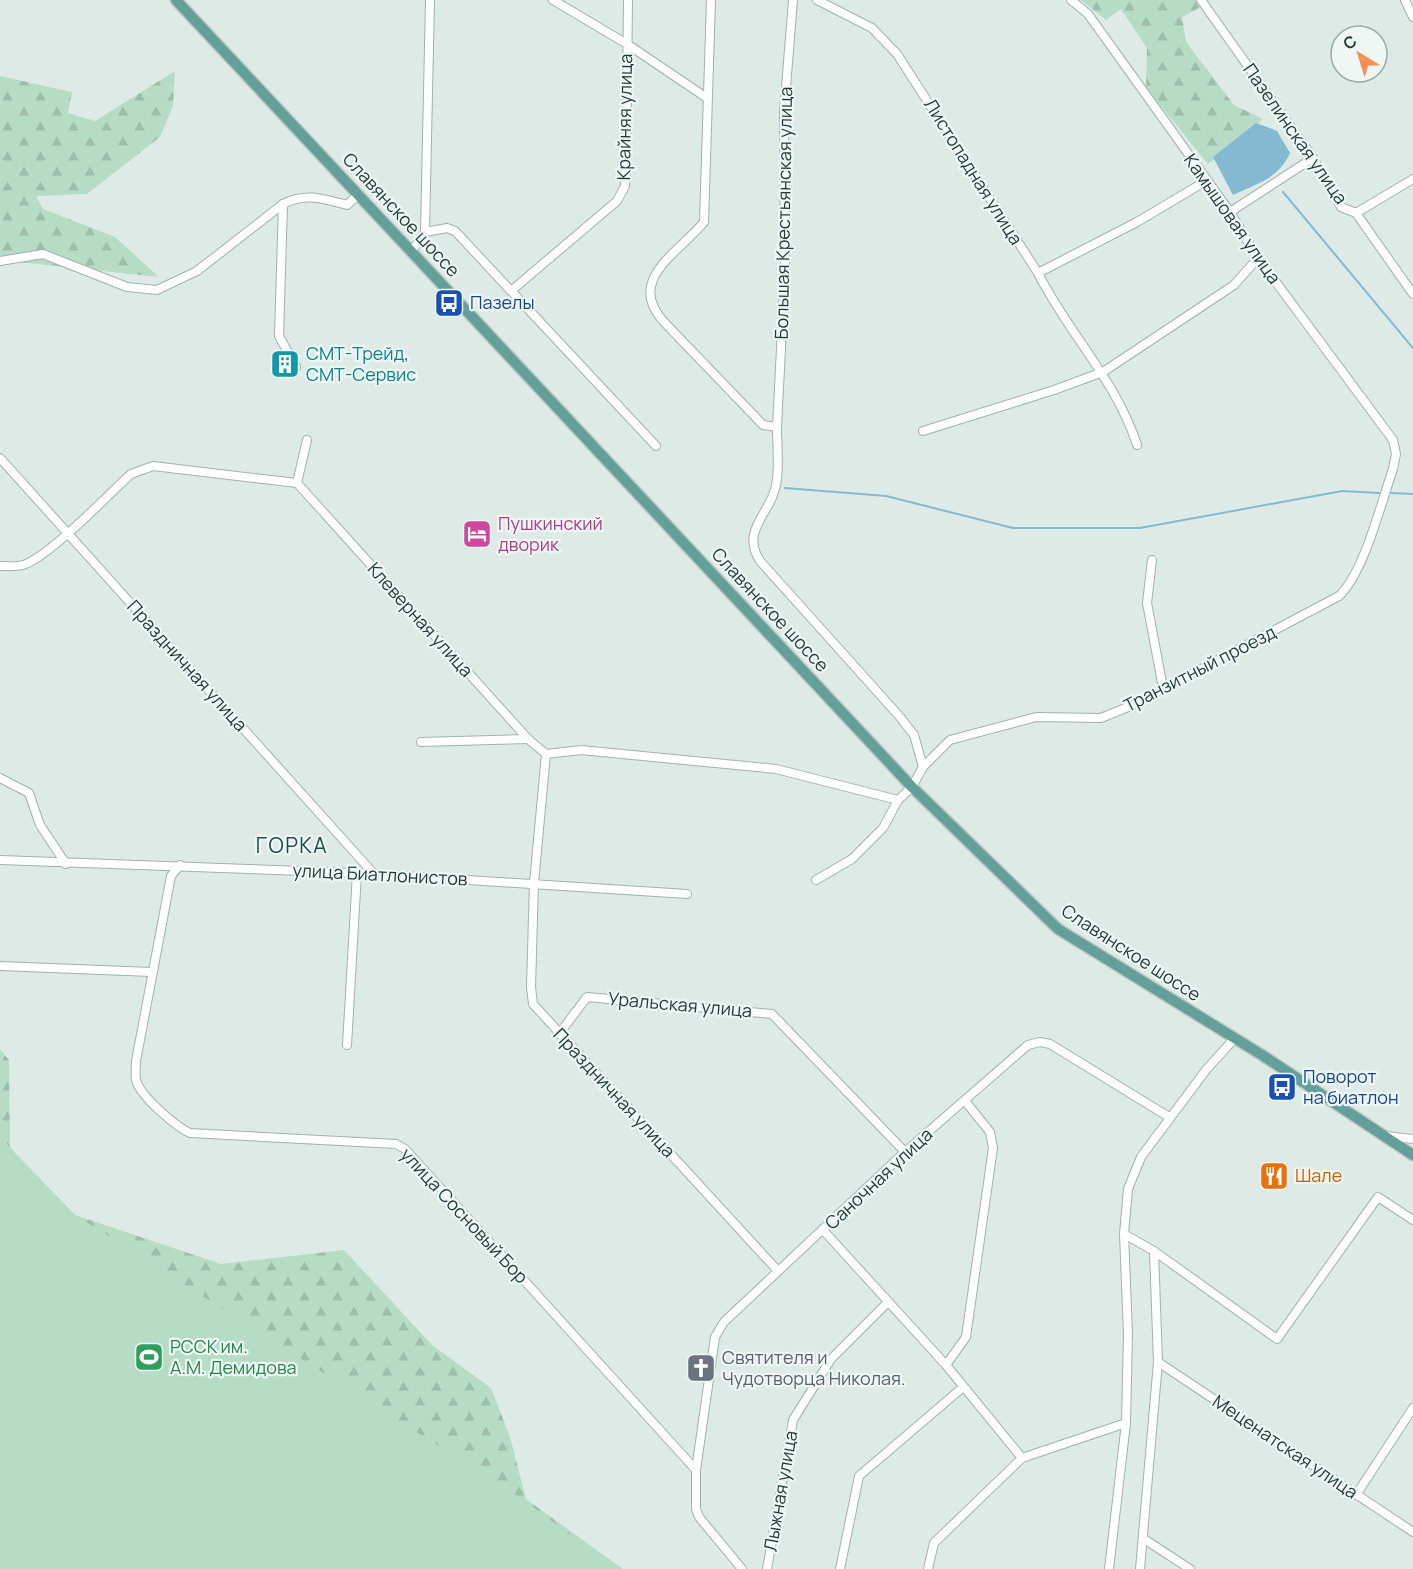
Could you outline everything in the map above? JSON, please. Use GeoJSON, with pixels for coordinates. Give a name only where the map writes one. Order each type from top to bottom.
{"type":"FeatureCollection","features":[{"type":"Feature","properties":{"kind":"main road","name":"Славянское шоссе"},"geometry":{"type":"LineString","coordinates":[[176,0],[912,787],[1058,929],[1234,1038],[1413,1155]]}},
{"type":"Feature","properties":{"kind":"street"},"geometry":{"type":"LineString","coordinates":[[412,251],[425,232],[430,0]]}},
{"type":"Feature","properties":{"kind":"street"},"geometry":{"type":"LineString","coordinates":[[553,0],[707,98]]}},
{"type":"Feature","properties":{"kind":"street","name":"Крайняя улица"},"geometry":{"type":"LineString","coordinates":[[511,291],[618,201],[622,194],[626,173],[628,0]]}},
{"type":"Feature","properties":{"kind":"street"},"geometry":{"type":"LineString","coordinates":[[711,0],[704,222],[653,273],[651,296],[657,315],[681,340],[763,424],[777,427]]}},
{"type":"Feature","properties":{"kind":"street","name":"Большая Крестьянская улица"},"geometry":{"type":"LineString","coordinates":[[793,0],[784,112],[785,270],[777,427],[777,480],[771,501],[752,534],[752,549],[760,561],[907,726],[914,735],[923,766]]}},
{"type":"Feature","properties":{"kind":"street","name":"Листопадная улица"},"geometry":{"type":"LineString","coordinates":[[817,0],[872,28],[897,54],[1038,273],[1049,295],[1103,372],[1128,418],[1137,445]]}},
{"type":"Feature","properties":{"kind":"street","name":"Камышовая улица"},"geometry":{"type":"LineString","coordinates":[[1071,0],[1088,14],[1230,212],[1258,258],[1393,440]]}},
{"type":"Feature","properties":{"kind":"street","name":"Пазелинская улица"},"geometry":{"type":"LineString","coordinates":[[1201,0],[1313,158],[1341,207],[1356,213],[1413,294]]}},
{"type":"Feature","properties":{"kind":"street"},"geometry":{"type":"LineString","coordinates":[[1405,0],[1413,16]]}},
{"type":"Feature","properties":{"kind":"street"},"geometry":{"type":"LineString","coordinates":[[1230,212],[1313,158]]}},
{"type":"Feature","properties":{"kind":"street"},"geometry":{"type":"LineString","coordinates":[[1356,213],[1413,179]]}},
{"type":"Feature","properties":{"kind":"street"},"geometry":{"type":"LineString","coordinates":[[1038,273],[1137,222],[1206,181]]}},
{"type":"Feature","properties":{"kind":"street"},"geometry":{"type":"LineString","coordinates":[[0,261],[43,255],[127,286],[157,290],[197,271],[283,204],[296,197],[308,196],[347,205],[359,194]]}},
{"type":"Feature","properties":{"kind":"street"},"geometry":{"type":"LineString","coordinates":[[283,204],[279,336],[296,367]]}},
{"type":"Feature","properties":{"kind":"street"},"geometry":{"type":"LineString","coordinates":[[425,232],[447,228],[455,231],[656,446]]}},
{"type":"Feature","properties":{"kind":"street"},"geometry":{"type":"LineString","coordinates":[[923,431],[1012,401],[1054,390],[1103,372],[1234,285],[1258,258]]}},
{"type":"Feature","properties":{"kind":"street"},"geometry":{"type":"LineString","coordinates":[[0,566],[22,565],[32,561],[68,532],[131,474],[153,466],[297,483],[307,440]]}},
{"type":"Feature","properties":{"kind":"street","name":"Транзитный проезд"},"geometry":{"type":"LineString","coordinates":[[816,880],[852,859],[883,828],[898,800],[912,787],[923,766],[950,740],[1036,717],[1101,718],[1320,608],[1348,588],[1359,565],[1393,469],[1396,454],[1393,440]]}},
{"type":"Feature","properties":{"kind":"street","name":"Праздничная улица"},"geometry":{"type":"LineString","coordinates":[[0,458],[374,874]]}},
{"type":"Feature","properties":{"kind":"street","name":"Клеверная улица"},"geometry":{"type":"LineString","coordinates":[[297,483],[528,739],[546,754]]}},
{"type":"Feature","properties":{"kind":"street"},"geometry":{"type":"LineString","coordinates":[[1152,560],[1147,603],[1163,688]]}},
{"type":"Feature","properties":{"kind":"street"},"geometry":{"type":"LineString","coordinates":[[421,742],[528,739]]}},
{"type":"Feature","properties":{"kind":"street"},"geometry":{"type":"LineString","coordinates":[[546,754],[581,750],[776,769],[898,800]]}},
{"type":"Feature","properties":{"kind":"street","name":"Праздничная улица"},"geometry":{"type":"LineString","coordinates":[[546,754],[534,883],[531,987],[533,1004],[778,1271]]}},
{"type":"Feature","properties":{"kind":"street"},"geometry":{"type":"LineString","coordinates":[[0,778],[29,793],[40,825],[66,864]]}},
{"type":"Feature","properties":{"kind":"street","name":"улица Биатлонистов"},"geometry":{"type":"LineString","coordinates":[[0,860],[357,873],[687,894]]}},
{"type":"Feature","properties":{"kind":"street","name":"улица Сосновый Бор"},"geometry":{"type":"LineString","coordinates":[[180,865],[171,876],[152,972],[136,1061],[136,1079],[139,1086],[170,1120],[190,1133],[396,1144],[405,1149],[696,1470]]}},
{"type":"Feature","properties":{"kind":"street"},"geometry":{"type":"LineString","coordinates":[[347,1045],[357,873]]}},
{"type":"Feature","properties":{"kind":"street"},"geometry":{"type":"LineString","coordinates":[[0,966],[152,972]]}},
{"type":"Feature","properties":{"kind":"street","name":"Уральская улица"},"geometry":{"type":"LineString","coordinates":[[559,1034],[587,997],[772,1014],[906,1152]]}},
{"type":"Feature","properties":{"kind":"street"},"geometry":{"type":"LineString","coordinates":[[1109,1569],[1126,1423],[1128,1334],[1124,1234],[1128,1189],[1141,1157],[1169,1117],[1234,1038]]}},
{"type":"Feature","properties":{"kind":"street","name":"Саночная улица"},"geometry":{"type":"LineString","coordinates":[[696,1470],[715,1337],[724,1322],[906,1152],[1028,1045],[1040,1042],[1050,1044],[1169,1117]]}},
{"type":"Feature","properties":{"kind":"street"},"geometry":{"type":"LineString","coordinates":[[946,1365],[966,1337],[993,1148],[990,1132],[965,1101]]}},
{"type":"Feature","properties":{"kind":"street"},"geometry":{"type":"LineString","coordinates":[[1386,1136],[1413,1139]]}},
{"type":"Feature","properties":{"kind":"street"},"geometry":{"type":"LineString","coordinates":[[1124,1234],[1154,1251],[1277,1339],[1378,1197],[1413,1220]]}},
{"type":"Feature","properties":{"kind":"street"},"geometry":{"type":"LineString","coordinates":[[823,1230],[887,1303],[946,1365],[962,1388],[1022,1458]]}},
{"type":"Feature","properties":{"kind":"street"},"geometry":{"type":"LineString","coordinates":[[1140,1569],[1158,1362],[1154,1251]]}},
{"type":"Feature","properties":{"kind":"street","name":"Лыжная улица"},"geometry":{"type":"LineString","coordinates":[[767,1569],[793,1420],[831,1359],[887,1303]]}},
{"type":"Feature","properties":{"kind":"street","name":"Меценатская улица"},"geometry":{"type":"LineString","coordinates":[[1158,1362],[1413,1532]]}},
{"type":"Feature","properties":{"kind":"street"},"geometry":{"type":"LineString","coordinates":[[840,1569],[859,1476],[962,1388]]}},
{"type":"Feature","properties":{"kind":"street"},"geometry":{"type":"LineString","coordinates":[[1356,1495],[1413,1408]]}},
{"type":"Feature","properties":{"kind":"street"},"geometry":{"type":"LineString","coordinates":[[928,1569],[934,1543],[1022,1458],[1126,1423]]}},
{"type":"Feature","properties":{"kind":"street"},"geometry":{"type":"LineString","coordinates":[[696,1470],[696,1509],[699,1517],[742,1569]]}},
{"type":"Feature","properties":{"kind":"street"},"geometry":{"type":"LineString","coordinates":[[1144,1539],[1190,1569]]}},
{"type":"Feature","properties":{"kind":"green space"},"geometry":{"type":"Polygon","coordinates":[[[1081,0],[1196,0],[1201,7],[1182,17],[1186,42],[1234,105],[1263,119],[1208,164],[1146,88],[1147,48],[1121,9],[1106,20],[1081,0]]]}},
{"type":"Feature","properties":{"kind":"green space"},"geometry":{"type":"Polygon","coordinates":[[[175,71],[173,106],[160,137],[87,194],[36,196],[43,209],[115,237],[159,277],[0,260],[0,76],[72,92],[68,113],[95,121],[175,71]]]}},
{"type":"Feature","properties":{"kind":"green space","name":"РССК им. А.М. Демидова"},"geometry":{"type":"Polygon","coordinates":[[[0,1049],[9,1060],[10,1150],[75,1215],[221,1264],[344,1250],[432,1345],[491,1388],[510,1437],[526,1499],[623,1569],[0,1569],[0,1049]]]}},
{"type":"Feature","properties":{"kind":"green space","name":"РССК им. А.М. Демидова"},"geometry":{"type":"Polygon","coordinates":[[[0,1137],[75,1215],[522,1499],[616,1569],[0,1569],[0,1137]]]}},
{"type":"Feature","properties":{"kind":"water"},"geometry":{"type":"Polygon","coordinates":[[[1256,123],[1277,131],[1290,153],[1280,169],[1259,183],[1233,195],[1213,157],[1256,123]]]}},
{"type":"Feature","properties":{"kind":"waterway"},"geometry":{"type":"LineString","coordinates":[[1283,192],[1413,348]]}},
{"type":"Feature","properties":{"kind":"waterway"},"geometry":{"type":"LineString","coordinates":[[785,488],[886,496],[1013,528],[1140,528],[1342,491],[1379,493]]}},
{"type":"Feature","properties":{"kind":"waterway"},"geometry":{"type":"LineString","coordinates":[[1391,493],[1413,494]]}},
{"type":"Feature","properties":{"kind":"place","name":"Пазелы"},"geometry":{"type":"Point","coordinates":[449,303]}},
{"type":"Feature","properties":{"kind":"place","name":"СМТ-Трейд, СМТ-Сервис"},"geometry":{"type":"Point","coordinates":[285,364]}},
{"type":"Feature","properties":{"kind":"place","name":"Пушкинский дворик"},"geometry":{"type":"Point","coordinates":[477,534]}},
{"type":"Feature","properties":{"kind":"place","name":"Поворот на биатлон"},"geometry":{"type":"Point","coordinates":[1282,1087]}},
{"type":"Feature","properties":{"kind":"place","name":"Шале"},"geometry":{"type":"Point","coordinates":[1274,1176]}},
{"type":"Feature","properties":{"kind":"place","name":"РССК им. А.М. Демидова"},"geometry":{"type":"Point","coordinates":[149,1357]}},
{"type":"Feature","properties":{"kind":"place","name":"Святителя и Чудотворца Николая."},"geometry":{"type":"Point","coordinates":[701,1368]}},
{"type":"Feature","properties":{"kind":"district","name":"ГОРКА"},"geometry":{"type":"Point","coordinates":[292,846]}}]}
